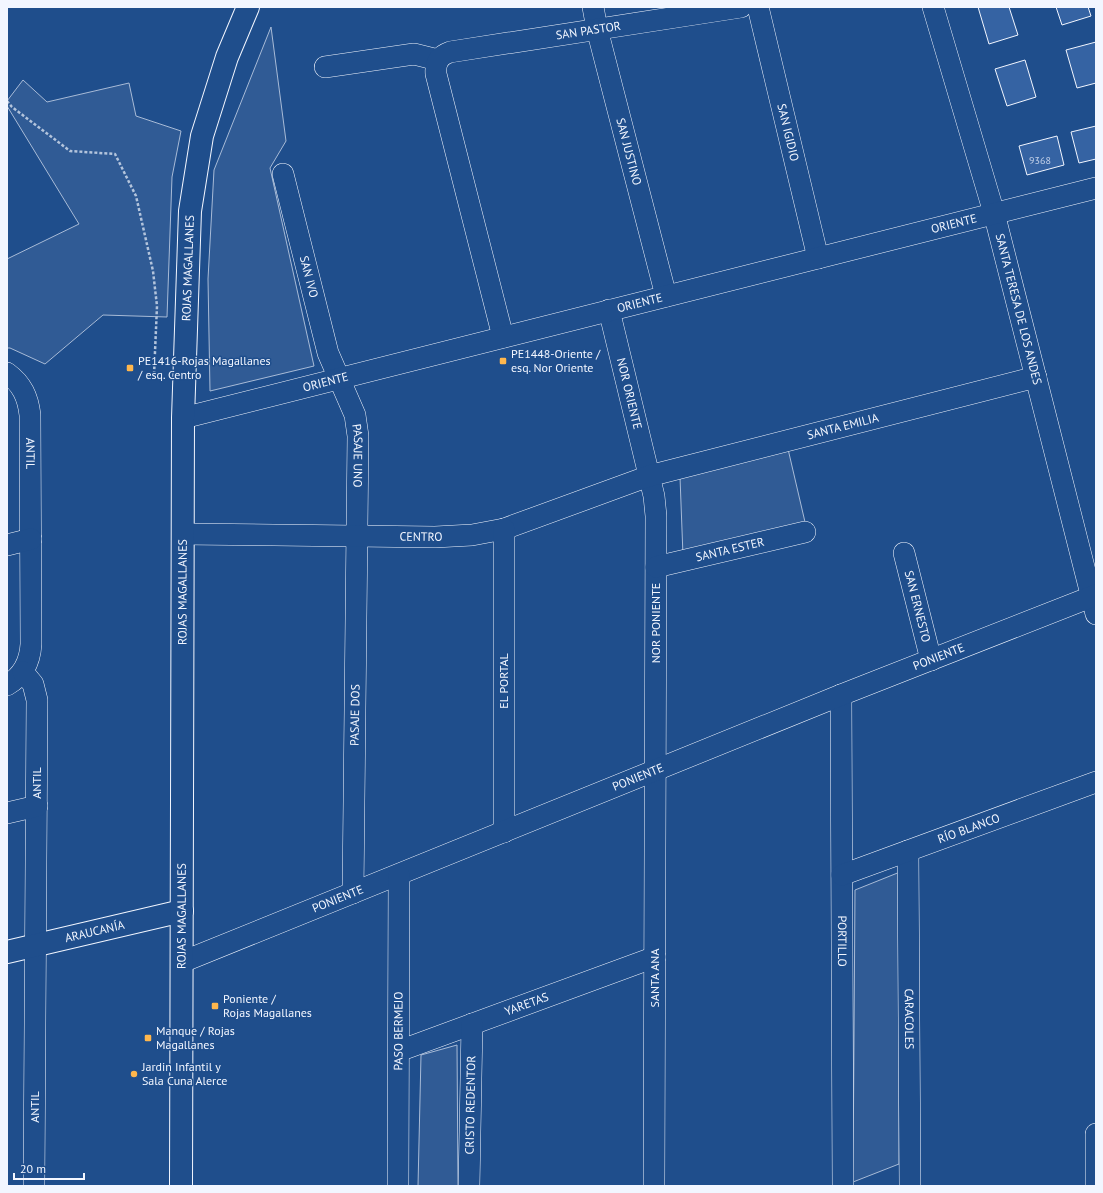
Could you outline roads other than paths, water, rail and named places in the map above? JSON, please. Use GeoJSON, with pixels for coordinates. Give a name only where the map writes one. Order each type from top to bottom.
{"type":"FeatureCollection","features":[{"type":"Feature","properties":{"kind":"street","name":"ROJAS MAGALLANES"},"geometry":{"type":"LineString","coordinates":[[181,1186],[183,418],[190,211],[194,176],[202,136],[227,57],[248,7]]}},
{"type":"Feature","properties":{"kind":"street","name":"SAN JUSTINO"},"geometry":{"type":"LineString","coordinates":[[594,7],[596,29],[666,296]]}},
{"type":"Feature","properties":{"kind":"street","name":"SAN PASTOR"},"geometry":{"type":"LineString","coordinates":[[438,60],[443,55],[450,52],[741,7]]}},
{"type":"Feature","properties":{"kind":"street","name":"SAN IGIDIO"},"geometry":{"type":"LineString","coordinates":[[758,7],[818,258]]}},
{"type":"Feature","properties":{"kind":"street","name":"SANTA TERESA DE LOS ANDES"},"geometry":{"type":"LineString","coordinates":[[933,7],[994,213],[1095,602]]}},
{"type":"Feature","properties":{"kind":"street"},"geometry":{"type":"LineString","coordinates":[[325,67],[414,54],[438,60],[435,67],[436,74],[503,337]]}},
{"type":"Feature","properties":{"kind":"street","name":"SAN IVO"},"geometry":{"type":"LineString","coordinates":[[283,174],[328,353],[338,378]]}},
{"type":"Feature","properties":{"kind":"street","name":"ORIENTE"},"geometry":{"type":"LineString","coordinates":[[183,418],[1096,188]]}},
{"type":"Feature","properties":{"kind":"street","name":"NOR ORIENTE"},"geometry":{"type":"LineString","coordinates":[[609,310],[649,476]]}},
{"type":"Feature","properties":{"kind":"street","name":"ANTIL"},"geometry":{"type":"LineString","coordinates":[[7,373],[22,388],[29,402],[30,415],[31,644],[28,664],[23,672],[33,684],[37,700],[34,1186]]}},
{"type":"Feature","properties":{"kind":"street","name":"SANTA EMILIA"},"geometry":{"type":"LineString","coordinates":[[649,476],[1036,377]]}},
{"type":"Feature","properties":{"kind":"street","name":"PASAJE UNO"},"geometry":{"type":"LineString","coordinates":[[338,378],[351,406],[357,425],[357,536]]}},
{"type":"Feature","properties":{"kind":"street","name":"CENTRO"},"geometry":{"type":"LineString","coordinates":[[183,534],[453,536],[483,533],[504,529],[649,476]]}},
{"type":"Feature","properties":{"kind":"street","name":"NOR PONIENTE"},"geometry":{"type":"LineString","coordinates":[[649,476],[656,516],[655,770]]}},
{"type":"Feature","properties":{"kind":"street","name":"EL PORTAL"},"geometry":{"type":"LineString","coordinates":[[504,529],[504,832]]}},
{"type":"Feature","properties":{"kind":"street","name":"SANTA ESTER"},"geometry":{"type":"LineString","coordinates":[[656,567],[805,532]]}},
{"type":"Feature","properties":{"kind":"street","name":"PASAJE DOS"},"geometry":{"type":"LineString","coordinates":[[353,894],[357,536]]}},
{"type":"Feature","properties":{"kind":"street"},"geometry":{"type":"LineString","coordinates":[[7,545],[31,539]]}},
{"type":"Feature","properties":{"kind":"street","name":"SAN ERNESTO"},"geometry":{"type":"LineString","coordinates":[[904,553],[931,660]]}},
{"type":"Feature","properties":{"kind":"street","name":"PONIENTE"},"geometry":{"type":"LineString","coordinates":[[182,962],[841,695],[931,660],[1095,602]]}},
{"type":"Feature","properties":{"kind":"street"},"geometry":{"type":"LineString","coordinates":[[7,685],[23,672]]}},
{"type":"Feature","properties":{"kind":"street","name":"PORTILLO"},"geometry":{"type":"LineString","coordinates":[[841,695],[843,1186]]}},
{"type":"Feature","properties":{"kind":"street","name":"SANTA ANA"},"geometry":{"type":"LineString","coordinates":[[654,1186],[655,770]]}},
{"type":"Feature","properties":{"kind":"street","name":"RÍO BLANCO"},"geometry":{"type":"LineString","coordinates":[[842,875],[1096,782]]}},
{"type":"Feature","properties":{"kind":"street"},"geometry":{"type":"LineString","coordinates":[[7,813],[37,806]]}},
{"type":"Feature","properties":{"kind":"street","name":"CARACOLES"},"geometry":{"type":"LineString","coordinates":[[907,1185],[908,851]]}},
{"type":"Feature","properties":{"kind":"street","name":"PASO BERMEJO"},"geometry":{"type":"LineString","coordinates":[[398,1186],[399,875]]}},
{"type":"Feature","properties":{"kind":"street","name":"ARAUCANÍA"},"geometry":{"type":"LineString","coordinates":[[7,952],[182,911]]}},
{"type":"Feature","properties":{"kind":"street","name":"YARETAS"},"geometry":{"type":"LineString","coordinates":[[399,1050],[655,957]]}},
{"type":"Feature","properties":{"kind":"street","name":"CRISTO REDENTOR"},"geometry":{"type":"LineString","coordinates":[[469,1186],[472,1024]]}},
{"type":"Feature","properties":{"kind":"street"},"geometry":{"type":"LineString","coordinates":[[1096,1134],[1096,1186]]}},
{"type":"Feature","properties":{"kind":"place","name":"PE1448-Oriente / esq. Nor Oriente"},"geometry":{"type":"Point","coordinates":[503,361]}},
{"type":"Feature","properties":{"kind":"place","name":"PE1416-Rojas Magallanes / esq. Centro"},"geometry":{"type":"Point","coordinates":[130,368]}},
{"type":"Feature","properties":{"kind":"place","name":"Poniente / Rojas Magallanes"},"geometry":{"type":"Point","coordinates":[215,1006]}},
{"type":"Feature","properties":{"kind":"place","name":"Manque / Rojas Magallanes"},"geometry":{"type":"Point","coordinates":[148,1038]}},
{"type":"Feature","properties":{"kind":"place","name":"Jardin Infantil y Sala Cuna Alerce"},"geometry":{"type":"Point","coordinates":[134,1074]}}]}
